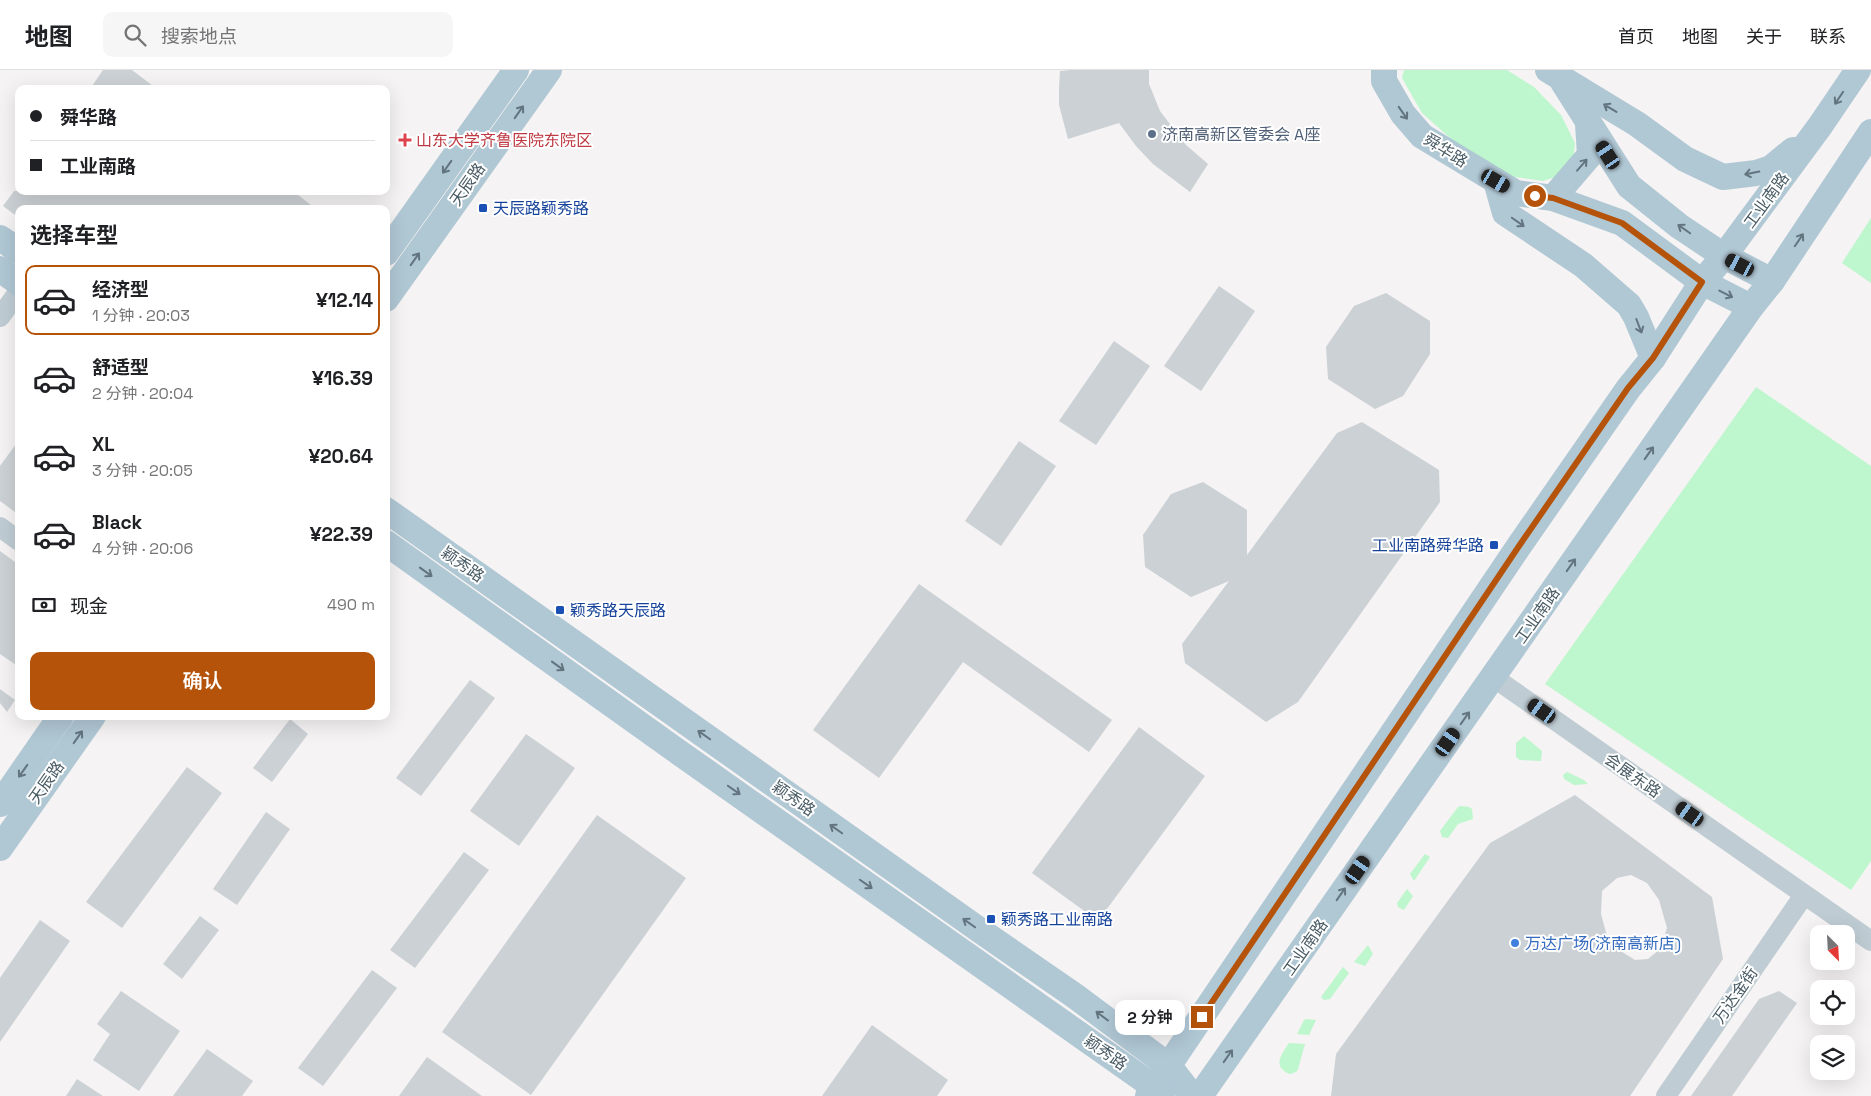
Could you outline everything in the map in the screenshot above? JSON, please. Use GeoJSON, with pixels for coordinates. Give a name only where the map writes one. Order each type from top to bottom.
{"type":"FeatureCollection","features":[{"type":"Feature","properties":{"kind":"main road","name":"天辰路"},"geometry":{"type":"LineString","coordinates":[[390,247],[516,70]]}},
{"type":"Feature","properties":{"kind":"main road","name":"天辰路"},"geometry":{"type":"LineString","coordinates":[[390,292],[549,70]]}},
{"type":"Feature","properties":{"kind":"main road","name":"舜华路"},"geometry":{"type":"LineString","coordinates":[[1384,70],[1384,81],[1403,114],[1422,136],[1516,193],[1553,198],[1622,223],[1702,282],[1751,307]]}},
{"type":"Feature","properties":{"kind":"main road","name":"工业南路"},"geometry":{"type":"LineString","coordinates":[[1158,1086],[1524,538],[1628,388],[1653,358],[1702,282],[1724,256],[1820,126],[1858,70]]}},
{"type":"Feature","properties":{"kind":"main road"},"geometry":{"type":"LineString","coordinates":[[1554,73],[1637,124],[1685,158],[1723,177],[1756,173],[1771,168],[1820,126]]}},
{"type":"Feature","properties":{"kind":"main road"},"geometry":{"type":"LineString","coordinates":[[1554,73],[1629,186],[1679,226],[1724,256],[1772,281]]}},
{"type":"Feature","properties":{"kind":"main road"},"geometry":{"type":"LineString","coordinates":[[1553,198],[1590,155],[1588,123]]}},
{"type":"Feature","properties":{"kind":"main road","name":"工业南路"},"geometry":{"type":"LineString","coordinates":[[1200,1096],[1751,307],[1772,281],[1871,132]]}},
{"type":"Feature","properties":{"kind":"main road"},"geometry":{"type":"LineString","coordinates":[[1496,181],[1506,213],[1583,265],[1629,305],[1653,358]]}},
{"type":"Feature","properties":{"kind":"main road"},"geometry":{"type":"LineString","coordinates":[[0,238],[15,248]]}},
{"type":"Feature","properties":{"kind":"main road"},"geometry":{"type":"LineString","coordinates":[[0,269],[15,279]]}},
{"type":"Feature","properties":{"kind":"main road","name":"颖秀路"},"geometry":{"type":"LineString","coordinates":[[390,513],[1075,996],[1158,1086]]}},
{"type":"Feature","properties":{"kind":"main road","name":"颖秀路"},"geometry":{"type":"LineString","coordinates":[[390,546],[677,751],[1158,1086],[1192,1096]]}},
{"type":"Feature","properties":{"kind":"main road","name":"天辰路"},"geometry":{"type":"LineString","coordinates":[[1,802],[58,720]]}},
{"type":"Feature","properties":{"kind":"main road","name":"天辰路"},"geometry":{"type":"LineString","coordinates":[[0,848],[90,720]]}},
{"type":"Feature","properties":{"kind":"street"},"geometry":{"type":"LineString","coordinates":[[0,318],[15,297]]}},
{"type":"Feature","properties":{"kind":"street"},"geometry":{"type":"LineString","coordinates":[[0,527],[15,538]]}},
{"type":"Feature","properties":{"kind":"street","name":"会展东路"},"geometry":{"type":"LineString","coordinates":[[1493,677],[1871,941]]}},
{"type":"Feature","properties":{"kind":"street","name":"万达金街"},"geometry":{"type":"LineString","coordinates":[[1666,1096],[1804,895]]}},
{"type":"Feature","properties":{"kind":"green space"},"geometry":{"type":"Polygon","coordinates":[[[1404,70],[1507,70],[1534,87],[1561,115],[1575,143],[1573,163],[1559,176],[1543,181],[1508,176],[1459,146],[1422,113],[1402,78],[1404,70]]]}},
{"type":"Feature","properties":{"kind":"green space"},"geometry":{"type":"Polygon","coordinates":[[[1871,218],[1871,283],[1842,263],[1871,218]]]}},
{"type":"Feature","properties":{"kind":"green space"},"geometry":{"type":"Polygon","coordinates":[[[1756,387],[1871,466],[1871,861],[1851,890],[1545,684],[1756,387]]]}},
{"type":"Feature","properties":{"kind":"green space"},"geometry":{"type":"Polygon","coordinates":[[[1524,736],[1542,751],[1541,761],[1520,760],[1516,757],[1516,743],[1524,736]]]}},
{"type":"Feature","properties":{"kind":"green space"},"geometry":{"type":"Polygon","coordinates":[[[1567,772],[1588,784],[1574,785],[1564,779],[1563,775],[1567,772]]]}},
{"type":"Feature","properties":{"kind":"green space"},"geometry":{"type":"Polygon","coordinates":[[[1458,807],[1472,809],[1473,819],[1458,824],[1448,838],[1442,837],[1440,831],[1458,807]]]}},
{"type":"Feature","properties":{"kind":"green space"},"geometry":{"type":"Polygon","coordinates":[[[1425,854],[1430,857],[1414,881],[1410,874],[1425,854]]]}},
{"type":"Feature","properties":{"kind":"green space"},"geometry":{"type":"Polygon","coordinates":[[[1407,889],[1413,896],[1404,910],[1398,907],[1397,903],[1407,889]]]}},
{"type":"Feature","properties":{"kind":"green space"},"geometry":{"type":"Polygon","coordinates":[[[1368,945],[1373,954],[1365,966],[1354,962],[1368,945]]]}},
{"type":"Feature","properties":{"kind":"green space"},"geometry":{"type":"Polygon","coordinates":[[[1343,967],[1349,973],[1330,999],[1324,1000],[1321,997],[1343,967]]]}},
{"type":"Feature","properties":{"kind":"green space"},"geometry":{"type":"Polygon","coordinates":[[[1304,1020],[1316,1020],[1309,1035],[1297,1034],[1304,1020]]]}},
{"type":"Feature","properties":{"kind":"green space"},"geometry":{"type":"Polygon","coordinates":[[[1289,1043],[1305,1044],[1298,1069],[1290,1074],[1281,1068],[1280,1064],[1281,1056],[1289,1043]]]}},
{"type":"Feature","properties":{"kind":"building"},"geometry":{"type":"Polygon","coordinates":[[[103,70],[132,70],[152,85],[93,85],[103,70]]]}},
{"type":"Feature","properties":{"kind":"building","name":"济南高新区管委会 A座"},"geometry":{"type":"Polygon","coordinates":[[[1149,70],[1149,84],[1160,111],[1186,145],[1208,164],[1190,192],[1153,164],[1136,146],[1119,123],[1068,139],[1059,105],[1059,88],[1060,71],[1149,70]]]}},
{"type":"Feature","properties":{"kind":"building"},"geometry":{"type":"Polygon","coordinates":[[[14,191],[15,195],[298,195],[311,205],[15,205],[15,215],[3,206],[14,191]]]}},
{"type":"Feature","properties":{"kind":"building"},"geometry":{"type":"Polygon","coordinates":[[[1219,286],[1255,311],[1201,391],[1164,366],[1219,286]]]}},
{"type":"Feature","properties":{"kind":"building"},"geometry":{"type":"Polygon","coordinates":[[[1386,293],[1430,321],[1430,354],[1403,396],[1375,409],[1328,379],[1326,347],[1354,306],[1386,293]]]}},
{"type":"Feature","properties":{"kind":"building"},"geometry":{"type":"Polygon","coordinates":[[[1114,341],[1150,366],[1096,445],[1059,421],[1114,341]]]}},
{"type":"Feature","properties":{"kind":"building"},"geometry":{"type":"Polygon","coordinates":[[[1362,422],[1439,470],[1440,502],[1298,702],[1266,722],[1185,663],[1182,644],[1229,581],[1191,597],[1145,567],[1143,535],[1171,494],[1203,482],[1247,510],[1247,555],[1337,433],[1362,422]]]}},
{"type":"Feature","properties":{"kind":"building"},"geometry":{"type":"Polygon","coordinates":[[[1019,441],[1056,466],[1001,546],[965,521],[1019,441]]]}},
{"type":"Feature","properties":{"kind":"building"},"geometry":{"type":"Polygon","coordinates":[[[15,445],[15,512],[0,501],[0,466],[15,445]]]}},
{"type":"Feature","properties":{"kind":"building"},"geometry":{"type":"Polygon","coordinates":[[[0,551],[15,562],[15,664],[0,654],[0,551]]]}},
{"type":"Feature","properties":{"kind":"building"},"geometry":{"type":"Polygon","coordinates":[[[919,584],[1112,720],[1089,752],[963,662],[879,778],[813,730],[919,584]]]}},
{"type":"Feature","properties":{"kind":"building"},"geometry":{"type":"Polygon","coordinates":[[[470,680],[495,698],[421,796],[396,778],[470,680]]]}},
{"type":"Feature","properties":{"kind":"building"},"geometry":{"type":"Polygon","coordinates":[[[0,689],[15,700],[7,712],[0,703],[0,689]]]}},
{"type":"Feature","properties":{"kind":"building"},"geometry":{"type":"Polygon","coordinates":[[[289,720],[308,734],[272,782],[253,768],[289,720]]]}},
{"type":"Feature","properties":{"kind":"building"},"geometry":{"type":"Polygon","coordinates":[[[1139,727],[1205,776],[1098,921],[1032,873],[1139,727]]]}},
{"type":"Feature","properties":{"kind":"building"},"geometry":{"type":"Polygon","coordinates":[[[526,734],[575,768],[519,846],[470,811],[526,734]]]}},
{"type":"Feature","properties":{"kind":"building"},"geometry":{"type":"Polygon","coordinates":[[[187,767],[222,793],[122,928],[86,902],[187,767]]]}},
{"type":"Feature","properties":{"kind":"building","name":"万达广场(济南高新店)"},"geometry":{"type":"Polygon","coordinates":[[[1575,795],[1712,897],[1723,959],[1630,1096],[1331,1096],[1336,1054],[1490,843],[1575,795]],[[1631,875],[1617,878],[1602,891],[1601,914],[1607,936],[1619,950],[1635,960],[1648,959],[1660,949],[1667,928],[1659,900],[1647,883],[1631,875]]]}},
{"type":"Feature","properties":{"kind":"building"},"geometry":{"type":"Polygon","coordinates":[[[266,812],[290,829],[237,905],[213,889],[266,812]]]}},
{"type":"Feature","properties":{"kind":"building"},"geometry":{"type":"Polygon","coordinates":[[[597,815],[686,878],[531,1095],[442,1032],[597,815]]]}},
{"type":"Feature","properties":{"kind":"building"},"geometry":{"type":"Polygon","coordinates":[[[464,852],[489,870],[415,968],[390,950],[464,852]]]}},
{"type":"Feature","properties":{"kind":"building"},"geometry":{"type":"Polygon","coordinates":[[[200,916],[219,930],[182,979],[163,964],[200,916]]]}},
{"type":"Feature","properties":{"kind":"building"},"geometry":{"type":"Polygon","coordinates":[[[40,920],[70,941],[0,1042],[0,978],[40,920]]]}},
{"type":"Feature","properties":{"kind":"building"},"geometry":{"type":"Polygon","coordinates":[[[372,970],[397,988],[323,1086],[298,1068],[372,970]]]}},
{"type":"Feature","properties":{"kind":"building"},"geometry":{"type":"Polygon","coordinates":[[[121,991],[180,1031],[139,1091],[93,1060],[110,1034],[97,1024],[121,991]]]}},
{"type":"Feature","properties":{"kind":"building"},"geometry":{"type":"Polygon","coordinates":[[[1779,991],[1797,1003],[1732,1096],[1691,1096],[1759,999],[1779,991]]]}},
{"type":"Feature","properties":{"kind":"building"},"geometry":{"type":"Polygon","coordinates":[[[872,1025],[948,1080],[937,1096],[822,1096],[872,1025]]]}},
{"type":"Feature","properties":{"kind":"building"},"geometry":{"type":"Polygon","coordinates":[[[207,1049],[253,1081],[242,1096],[173,1096],[207,1049]]]}},
{"type":"Feature","properties":{"kind":"building"},"geometry":{"type":"Polygon","coordinates":[[[427,1057],[482,1096],[399,1096],[427,1057]]]}},
{"type":"Feature","properties":{"kind":"building"},"geometry":{"type":"Polygon","coordinates":[[[77,1079],[103,1096],[66,1096],[77,1079]]]}},
{"type":"Feature","properties":{"kind":"place","name":"济南高新区管委会 A座"},"geometry":{"type":"Point","coordinates":[1152,134]}},
{"type":"Feature","properties":{"kind":"place","name":"山东大学齐鲁医院东院区"},"geometry":{"type":"Point","coordinates":[405,140]}},
{"type":"Feature","properties":{"kind":"place","name":"天辰路颖秀路"},"geometry":{"type":"Point","coordinates":[483,208]}},
{"type":"Feature","properties":{"kind":"place","name":"工业南路舜华路"},"geometry":{"type":"Point","coordinates":[1494,545]}},
{"type":"Feature","properties":{"kind":"place","name":"颖秀路天辰路"},"geometry":{"type":"Point","coordinates":[560,610]}},
{"type":"Feature","properties":{"kind":"place","name":"颖秀路工业南路"},"geometry":{"type":"Point","coordinates":[991,919]}},
{"type":"Feature","properties":{"kind":"place","name":"万达广场(济南高新店)"},"geometry":{"type":"Point","coordinates":[1515,943]}},
{"type":"Feature","properties":{"kind":"route"},"geometry":{"type":"LineString","coordinates":[[1202,1017],[1519,546],[1628,388],[1653,358],[1702,282],[1622,223],[1553,198],[1535,196]]}}]}
